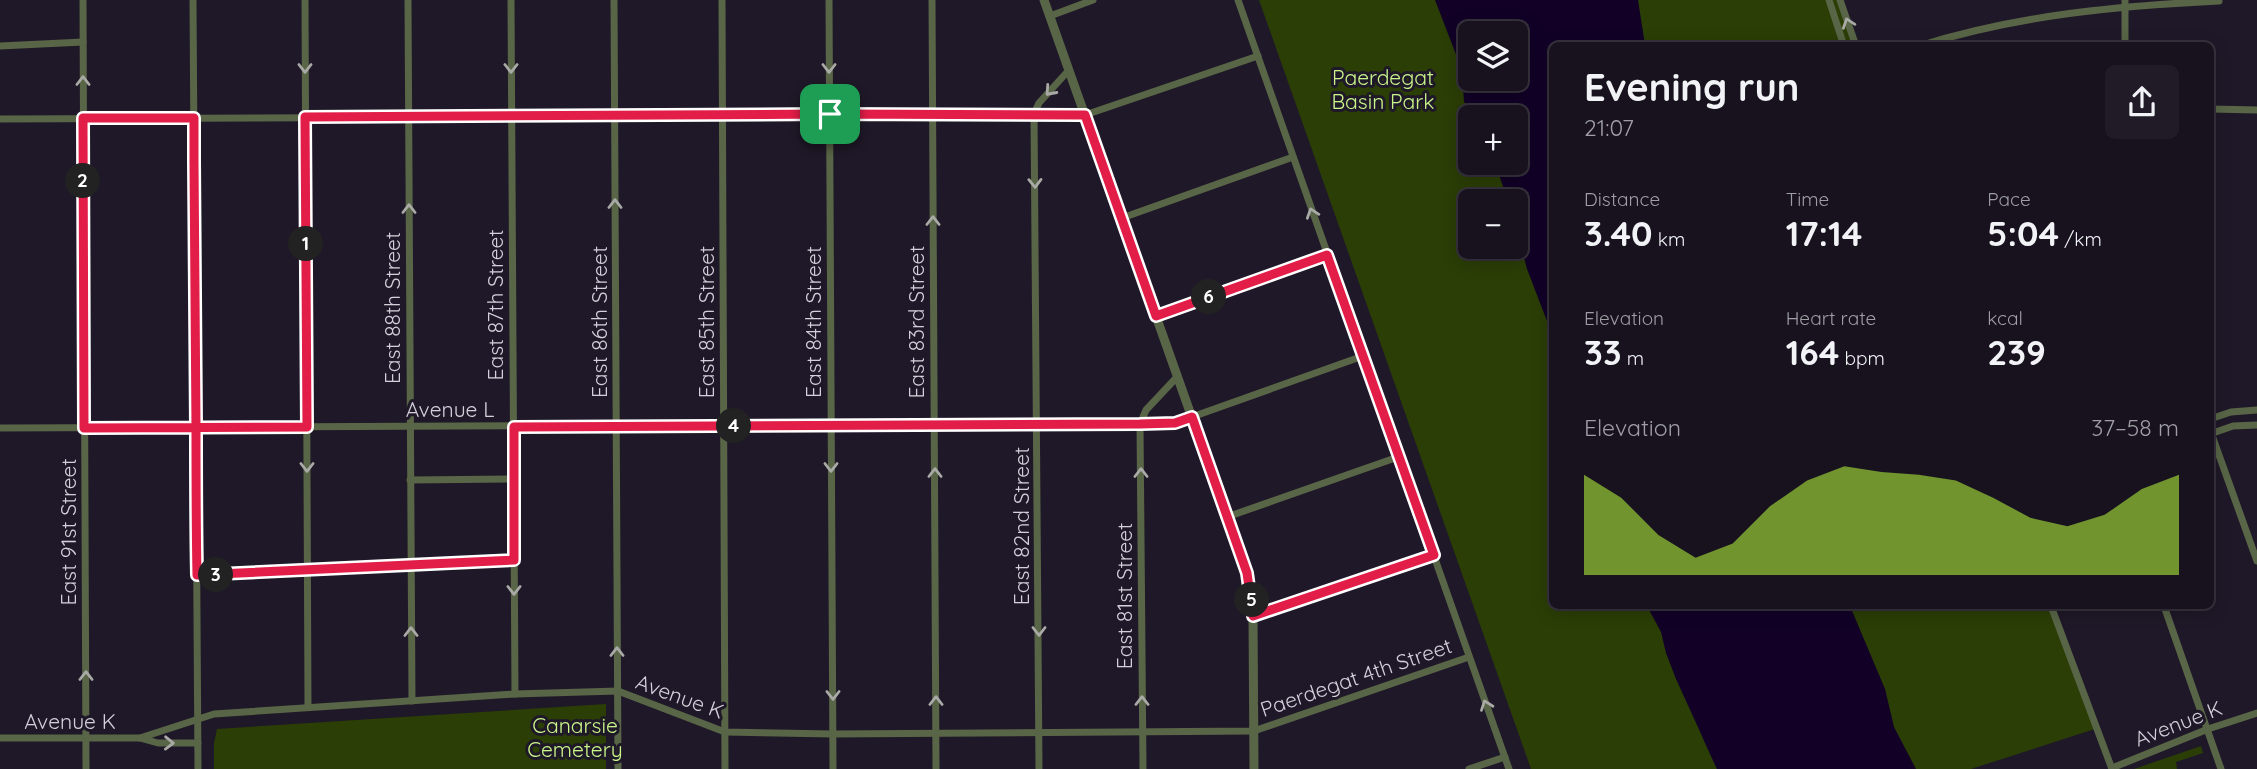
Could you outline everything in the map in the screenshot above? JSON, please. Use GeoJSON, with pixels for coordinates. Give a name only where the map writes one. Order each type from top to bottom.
{"type":"FeatureCollection","features":[{"type":"Feature","properties":{"kind":"street","name":"East 91st Street"},"geometry":{"type":"LineString","coordinates":[[83,0],[86,769]]}},
{"type":"Feature","properties":{"kind":"street"},"geometry":{"type":"LineString","coordinates":[[193,0],[198,769]]}},
{"type":"Feature","properties":{"kind":"street"},"geometry":{"type":"LineString","coordinates":[[305,0],[308,707]]}},
{"type":"Feature","properties":{"kind":"street","name":"East 88th Street"},"geometry":{"type":"LineString","coordinates":[[408,0],[411,701]]}},
{"type":"Feature","properties":{"kind":"street","name":"East 87th Street"},"geometry":{"type":"LineString","coordinates":[[511,0],[515,694]]}},
{"type":"Feature","properties":{"kind":"street","name":"East 86th Street"},"geometry":{"type":"LineString","coordinates":[[614,0],[618,769]]}},
{"type":"Feature","properties":{"kind":"street","name":"East 85th Street"},"geometry":{"type":"LineString","coordinates":[[722,0],[725,769]]}},
{"type":"Feature","properties":{"kind":"street","name":"East 84th Street"},"geometry":{"type":"LineString","coordinates":[[829,0],[833,769]]}},
{"type":"Feature","properties":{"kind":"street","name":"East 83rd Street"},"geometry":{"type":"LineString","coordinates":[[932,0],[936,769]]}},
{"type":"Feature","properties":{"kind":"street"},"geometry":{"type":"LineString","coordinates":[[1044,0],[1247,573],[1253,616],[1254,769]]}},
{"type":"Feature","properties":{"kind":"street"},"geometry":{"type":"LineString","coordinates":[[1050,16],[1093,0]]}},
{"type":"Feature","properties":{"kind":"street"},"geometry":{"type":"LineString","coordinates":[[1238,0],[1509,769]]}},
{"type":"Feature","properties":{"kind":"street"},"geometry":{"type":"LineString","coordinates":[[1829,0],[1843,42]]}},
{"type":"Feature","properties":{"kind":"street"},"geometry":{"type":"LineString","coordinates":[[1840,0],[1855,42]]}},
{"type":"Feature","properties":{"kind":"street"},"geometry":{"type":"LineString","coordinates":[[1935,42],[2013,22],[2125,3],[2219,1]]}},
{"type":"Feature","properties":{"kind":"street"},"geometry":{"type":"LineString","coordinates":[[2125,3],[2125,42]]}},
{"type":"Feature","properties":{"kind":"street"},"geometry":{"type":"LineString","coordinates":[[0,46],[83,42]]}},
{"type":"Feature","properties":{"kind":"street"},"geometry":{"type":"LineString","coordinates":[[0,119],[1085,115],[1258,56]]}},
{"type":"Feature","properties":{"kind":"street"},"geometry":{"type":"LineString","coordinates":[[1034,114],[1039,103],[1069,70]]}},
{"type":"Feature","properties":{"kind":"street"},"geometry":{"type":"LineString","coordinates":[[2214,110],[2257,110]]}},
{"type":"Feature","properties":{"kind":"street","name":"East 82nd Street"},"geometry":{"type":"LineString","coordinates":[[1034,114],[1039,769]]}},
{"type":"Feature","properties":{"kind":"street"},"geometry":{"type":"LineString","coordinates":[[1122,218],[1293,157]]}},
{"type":"Feature","properties":{"kind":"street"},"geometry":{"type":"LineString","coordinates":[[1156,316],[1327,255]]}},
{"type":"Feature","properties":{"kind":"street","name":"Avenue L"},"geometry":{"type":"LineString","coordinates":[[0,428],[1175,423],[1363,356]]}},
{"type":"Feature","properties":{"kind":"street"},"geometry":{"type":"LineString","coordinates":[[1140,424],[1146,410],[1177,377]]}},
{"type":"Feature","properties":{"kind":"street"},"geometry":{"type":"LineString","coordinates":[[2214,418],[2231,412],[2257,410]]}},
{"type":"Feature","properties":{"kind":"street","name":"East 81st Street"},"geometry":{"type":"LineString","coordinates":[[1140,424],[1143,769]]}},
{"type":"Feature","properties":{"kind":"street"},"geometry":{"type":"LineString","coordinates":[[2214,431],[2233,426],[2257,425]]}},
{"type":"Feature","properties":{"kind":"street"},"geometry":{"type":"LineString","coordinates":[[2214,440],[2257,561]]}},
{"type":"Feature","properties":{"kind":"street"},"geometry":{"type":"LineString","coordinates":[[1227,517],[1398,457]]}},
{"type":"Feature","properties":{"kind":"street"},"geometry":{"type":"LineString","coordinates":[[410,480],[514,479]]}},
{"type":"Feature","properties":{"kind":"street"},"geometry":{"type":"LineString","coordinates":[[1253,616],[1434,555]]}},
{"type":"Feature","properties":{"kind":"street"},"geometry":{"type":"LineString","coordinates":[[197,575],[514,560]]}},
{"type":"Feature","properties":{"kind":"street"},"geometry":{"type":"LineString","coordinates":[[2052,609],[2112,768]]}},
{"type":"Feature","properties":{"kind":"street"},"geometry":{"type":"LineString","coordinates":[[2165,609],[2221,769]]}},
{"type":"Feature","properties":{"kind":"street","name":"Paerdegat 4th Street"},"geometry":{"type":"LineString","coordinates":[[1254,731],[1469,657]]}},
{"type":"Feature","properties":{"kind":"street","name":"Avenue K"},"geometry":{"type":"LineString","coordinates":[[140,738],[214,713],[515,694],[618,691],[725,732],[833,734],[1254,731]]}},
{"type":"Feature","properties":{"kind":"street","name":"Avenue K"},"geometry":{"type":"LineString","coordinates":[[2112,768],[2257,713]]}},
{"type":"Feature","properties":{"kind":"street","name":"Avenue K"},"geometry":{"type":"LineString","coordinates":[[0,738],[140,738],[158,743],[198,743]]}},
{"type":"Feature","properties":{"kind":"street"},"geometry":{"type":"LineString","coordinates":[[1469,769],[1505,757]]}},
{"type":"Feature","properties":{"kind":"green space","name":"Paerdegat Basin Park"},"geometry":{"type":"Polygon","coordinates":[[[1259,0],[1445,0],[1458,41],[1458,91],[1475,91],[1481,105],[1458,105],[1458,175],[1506,175],[1511,189],[1458,189],[1458,259],[1528,259],[1528,236],[1549,298],[1549,609],[1658,609],[1704,741],[1717,769],[1531,769],[1259,0]]]}},
{"type":"Feature","properties":{"kind":"green space"},"geometry":{"type":"Polygon","coordinates":[[[1631,0],[1838,0],[1853,42],[1644,42],[1631,0]]]}},
{"type":"Feature","properties":{"kind":"green space"},"geometry":{"type":"Polygon","coordinates":[[[1843,609],[2055,609],[2098,728],[1971,769],[1899,769],[1843,609]]]}},
{"type":"Feature","properties":{"kind":"green space","name":"Canarsie Cemetery"},"geometry":{"type":"Polygon","coordinates":[[[606,704],[606,769],[214,769],[217,729],[606,704]]]}},
{"type":"Feature","properties":{"kind":"green space"},"geometry":{"type":"Polygon","coordinates":[[[2201,746],[2203,753],[2176,762],[2177,769],[2134,769],[2201,746]]]}},
{"type":"Feature","properties":{"kind":"shaded area"},"geometry":{"type":"Polygon","coordinates":[[[1435,0],[1638,0],[1645,42],[1549,42],[1549,326],[1524,259],[1528,259],[1528,189],[1504,189],[1499,175],[1528,175],[1528,105],[1467,105],[1463,91],[1528,91],[1528,21],[1458,21],[1458,60],[1435,0]]]}},
{"type":"Feature","properties":{"kind":"shaded area"},"geometry":{"type":"Polygon","coordinates":[[[1649,609],[1851,609],[1885,689],[1894,727],[1916,769],[1717,769],[1676,679],[1661,632],[1649,609]]]}},
{"type":"Feature","properties":{"kind":"route"},"geometry":{"type":"LineString","coordinates":[[830,114],[305,117],[307,427],[196,427],[84,428],[83,118],[194,118],[196,427],[196,472],[197,575],[514,560],[514,427],[1140,424],[1175,423],[1192,417],[1247,573],[1253,616],[1434,555],[1327,255],[1156,316],[1085,115],[830,114]]}}]}
